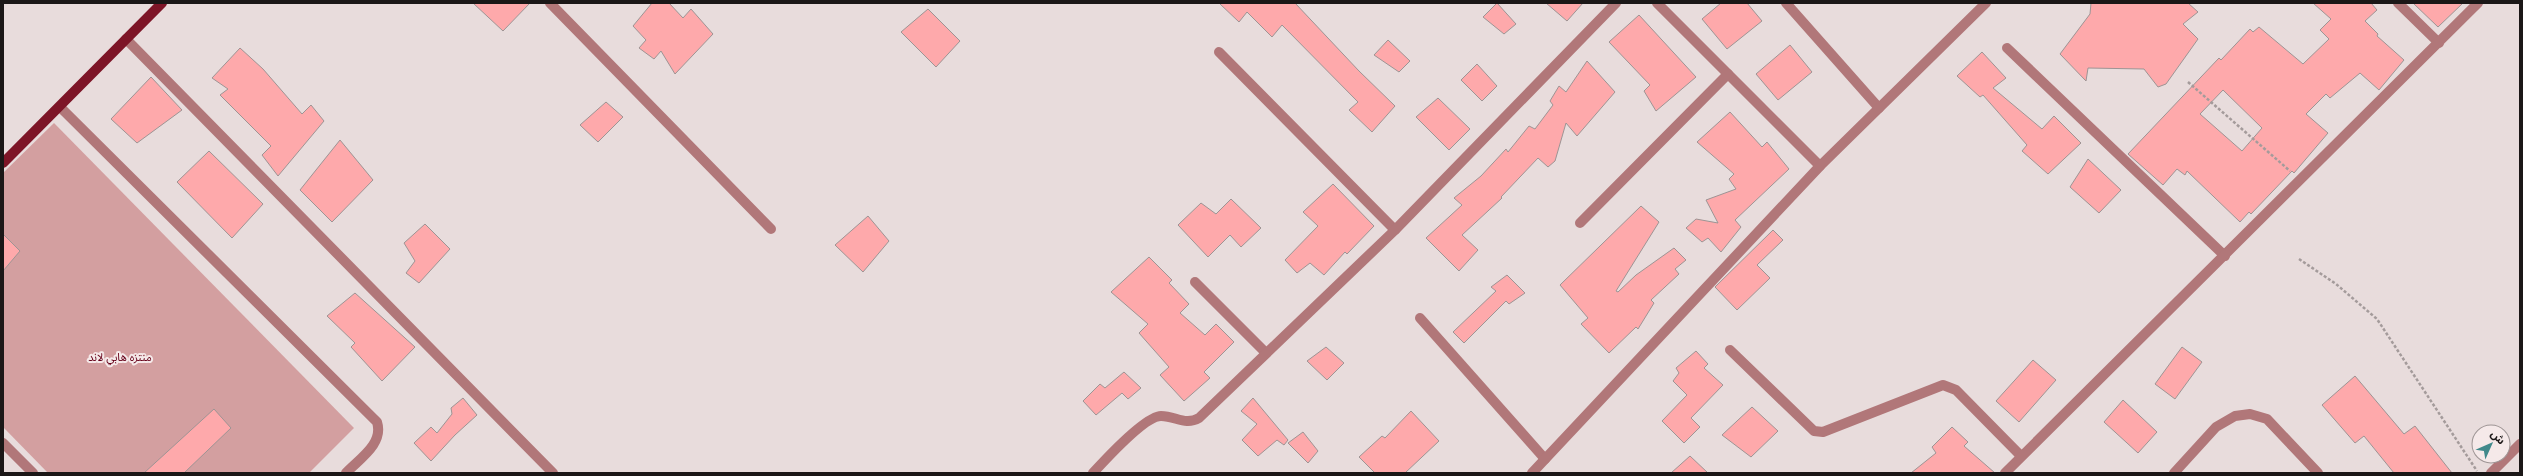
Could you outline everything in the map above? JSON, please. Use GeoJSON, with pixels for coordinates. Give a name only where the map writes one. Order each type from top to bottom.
{"type":"FeatureCollection","features":[{"type":"Feature","properties":{"kind":"main road"},"geometry":{"type":"LineString","coordinates":[[3,163],[162,3]]}},
{"type":"Feature","properties":{"kind":"street"},"geometry":{"type":"LineString","coordinates":[[550,3],[771,229]]}},
{"type":"Feature","properties":{"kind":"street"},"geometry":{"type":"LineString","coordinates":[[1092,473],[1118,446],[1151,419],[1160,416],[1184,422],[1193,422],[1199,418],[1395,230],[1616,3]]}},
{"type":"Feature","properties":{"kind":"street"},"geometry":{"type":"LineString","coordinates":[[1657,3],[1820,166]]}},
{"type":"Feature","properties":{"kind":"street"},"geometry":{"type":"LineString","coordinates":[[1786,3],[1879,108]]}},
{"type":"Feature","properties":{"kind":"street"},"geometry":{"type":"LineString","coordinates":[[1532,473],[1820,166],[1986,3]]}},
{"type":"Feature","properties":{"kind":"street"},"geometry":{"type":"LineString","coordinates":[[2398,3],[2439,44]]}},
{"type":"Feature","properties":{"kind":"street"},"geometry":{"type":"LineString","coordinates":[[2005,473],[2439,44],[2478,3]]}},
{"type":"Feature","properties":{"kind":"street"},"geometry":{"type":"LineString","coordinates":[[126,39],[553,473]]}},
{"type":"Feature","properties":{"kind":"street"},"geometry":{"type":"LineString","coordinates":[[2007,48],[2225,256]]}},
{"type":"Feature","properties":{"kind":"street"},"geometry":{"type":"LineString","coordinates":[[1219,52],[1395,230]]}},
{"type":"Feature","properties":{"kind":"street"},"geometry":{"type":"LineString","coordinates":[[1580,223],[1728,74]]}},
{"type":"Feature","properties":{"kind":"street"},"geometry":{"type":"LineString","coordinates":[[60,107],[376,422],[378,434],[374,445],[346,473]]}},
{"type":"Feature","properties":{"kind":"street"},"geometry":{"type":"LineString","coordinates":[[1195,282],[1266,353]]}},
{"type":"Feature","properties":{"kind":"street"},"geometry":{"type":"LineString","coordinates":[[1420,318],[1545,459]]}},
{"type":"Feature","properties":{"kind":"street"},"geometry":{"type":"LineString","coordinates":[[1730,350],[1814,431],[1823,432],[1943,385],[1949,386],[2021,456]]}},
{"type":"Feature","properties":{"kind":"street"},"geometry":{"type":"LineString","coordinates":[[2174,473],[2216,427],[2235,416],[2250,414],[2267,419],[2318,473]]}},
{"type":"Feature","properties":{"kind":"street"},"geometry":{"type":"LineString","coordinates":[[3,443],[33,473]]}},
{"type":"Feature","properties":{"kind":"street"},"geometry":{"type":"LineString","coordinates":[[2490,473],[2520,444]]}},
{"type":"Feature","properties":{"kind":"path"},"geometry":{"type":"LineString","coordinates":[[2188,82],[2300,181]]}},
{"type":"Feature","properties":{"kind":"path"},"geometry":{"type":"LineString","coordinates":[[2299,259],[2336,284],[2377,319],[2479,473]]}},
{"type":"Feature","properties":{"kind":"green space","name":"منتزه هابي لاند"},"geometry":{"type":"Polygon","coordinates":[[[54,123],[354,428],[309,473],[48,473],[3,427],[3,173],[54,123]]]}},
{"type":"Feature","properties":{"kind":"building"},"geometry":{"type":"Polygon","coordinates":[[[473,3],[530,3],[503,31],[473,3]]]}},
{"type":"Feature","properties":{"kind":"building"},"geometry":{"type":"Polygon","coordinates":[[[652,3],[669,3],[683,18],[691,9],[713,34],[675,74],[661,51],[654,59],[639,48],[646,40],[633,26],[652,3]]]}},
{"type":"Feature","properties":{"kind":"building"},"geometry":{"type":"Polygon","coordinates":[[[1219,3],[1295,3],[1359,71],[1395,106],[1372,132],[1349,110],[1358,102],[1282,25],[1272,37],[1247,12],[1239,22],[1219,3]]]}},
{"type":"Feature","properties":{"kind":"building"},"geometry":{"type":"Polygon","coordinates":[[[1497,3],[1516,24],[1504,34],[1483,17],[1497,3]]]}},
{"type":"Feature","properties":{"kind":"building"},"geometry":{"type":"Polygon","coordinates":[[[1546,3],[1583,3],[1567,21],[1546,3]]]}},
{"type":"Feature","properties":{"kind":"building"},"geometry":{"type":"Polygon","coordinates":[[[1721,3],[1747,3],[1762,21],[1727,49],[1702,19],[1721,3]]]}},
{"type":"Feature","properties":{"kind":"building"},"geometry":{"type":"Polygon","coordinates":[[[2091,3],[2188,3],[2198,12],[2183,24],[2198,39],[2166,84],[2158,87],[2144,69],[2088,68],[2086,81],[2060,54],[2090,14],[2091,3]]]}},
{"type":"Feature","properties":{"kind":"building"},"geometry":{"type":"Polygon","coordinates":[[[2313,3],[2371,3],[2377,10],[2365,21],[2378,34],[2377,36],[2404,60],[2379,90],[2360,73],[2330,98],[2326,94],[2306,114],[2328,133],[2294,173],[2292,171],[2251,214],[2249,212],[2240,222],[2187,171],[2185,175],[2177,169],[2163,185],[2128,154],[2219,58],[2221,60],[2250,29],[2253,32],[2259,27],[2303,64],[2329,39],[2320,30],[2331,19],[2313,3]],[[2223,90],[2200,114],[2242,151],[2262,128],[2223,90]]]}},
{"type":"Feature","properties":{"kind":"building"},"geometry":{"type":"Polygon","coordinates":[[[2413,3],[2463,3],[2438,27],[2413,3]]]}},
{"type":"Feature","properties":{"kind":"building"},"geometry":{"type":"Polygon","coordinates":[[[928,9],[960,41],[936,67],[901,32],[928,9]]]}},
{"type":"Feature","properties":{"kind":"building"},"geometry":{"type":"Polygon","coordinates":[[[1639,15],[1696,77],[1656,111],[1644,91],[1650,85],[1609,42],[1639,15]]]}},
{"type":"Feature","properties":{"kind":"building"},"geometry":{"type":"Polygon","coordinates":[[[1388,40],[1410,61],[1399,72],[1374,55],[1388,40]]]}},
{"type":"Feature","properties":{"kind":"building"},"geometry":{"type":"Polygon","coordinates":[[[1790,45],[1812,72],[1778,100],[1756,74],[1790,45]]]}},
{"type":"Feature","properties":{"kind":"building"},"geometry":{"type":"Polygon","coordinates":[[[240,48],[263,69],[302,114],[311,105],[324,121],[278,176],[262,155],[271,146],[220,95],[228,89],[212,78],[240,48]]]}},
{"type":"Feature","properties":{"kind":"building"},"geometry":{"type":"Polygon","coordinates":[[[1982,52],[2006,78],[1993,88],[2042,129],[2054,116],[2081,143],[2048,174],[2022,151],[2027,145],[1983,95],[1980,97],[1957,76],[1982,52]]]}},
{"type":"Feature","properties":{"kind":"building"},"geometry":{"type":"Polygon","coordinates":[[[1587,61],[1615,92],[1577,136],[1566,123],[1555,161],[1548,167],[1538,158],[1501,197],[1502,198],[1462,235],[1478,250],[1459,271],[1426,238],[1462,205],[1454,198],[1481,176],[1506,149],[1508,152],[1529,126],[1535,129],[1553,105],[1550,101],[1559,86],[1566,92],[1587,61]]]}},
{"type":"Feature","properties":{"kind":"building"},"geometry":{"type":"Polygon","coordinates":[[[1477,64],[1497,86],[1482,101],[1461,80],[1477,64]]]}},
{"type":"Feature","properties":{"kind":"building"},"geometry":{"type":"Polygon","coordinates":[[[151,77],[182,110],[137,143],[111,119],[151,77]]]}},
{"type":"Feature","properties":{"kind":"building"},"geometry":{"type":"Polygon","coordinates":[[[1438,98],[1470,129],[1449,150],[1416,117],[1438,98]]]}},
{"type":"Feature","properties":{"kind":"building"},"geometry":{"type":"Polygon","coordinates":[[[606,102],[623,117],[598,142],[580,125],[606,102]]]}},
{"type":"Feature","properties":{"kind":"building"},"geometry":{"type":"Polygon","coordinates":[[[1730,112],[1762,147],[1767,142],[1789,169],[1735,220],[1741,227],[1721,252],[1708,238],[1702,242],[1686,228],[1696,219],[1718,223],[1706,200],[1736,189],[1729,179],[1734,174],[1697,142],[1730,112]]]}},
{"type":"Feature","properties":{"kind":"building"},"geometry":{"type":"Polygon","coordinates":[[[340,140],[373,180],[332,222],[300,190],[340,140]]]}},
{"type":"Feature","properties":{"kind":"building"},"geometry":{"type":"Polygon","coordinates":[[[209,151],[263,204],[232,238],[177,182],[209,151]]]}},
{"type":"Feature","properties":{"kind":"building"},"geometry":{"type":"Polygon","coordinates":[[[2088,159],[2121,190],[2099,213],[2070,187],[2088,159]]]}},
{"type":"Feature","properties":{"kind":"building"},"geometry":{"type":"Polygon","coordinates":[[[1333,184],[1374,226],[1347,254],[1345,252],[1324,275],[1310,263],[1297,273],[1285,260],[1318,226],[1303,212],[1333,184]]]}},
{"type":"Feature","properties":{"kind":"building"},"geometry":{"type":"Polygon","coordinates":[[[1231,199],[1261,228],[1241,247],[1230,235],[1208,257],[1178,225],[1201,203],[1216,214],[1231,199]]]}},
{"type":"Feature","properties":{"kind":"building"},"geometry":{"type":"Polygon","coordinates":[[[1641,206],[1659,222],[1616,291],[1618,292],[1636,275],[1674,248],[1686,260],[1675,269],[1679,274],[1651,300],[1654,303],[1638,329],[1636,327],[1609,353],[1581,324],[1588,318],[1560,285],[1641,206]]]}},
{"type":"Feature","properties":{"kind":"building"},"geometry":{"type":"Polygon","coordinates":[[[868,216],[889,241],[863,272],[835,245],[868,216]]]}},
{"type":"Feature","properties":{"kind":"building"},"geometry":{"type":"Polygon","coordinates":[[[425,224],[450,249],[419,283],[406,273],[415,261],[404,243],[425,224]]]}},
{"type":"Feature","properties":{"kind":"building"},"geometry":{"type":"Polygon","coordinates":[[[1773,230],[1783,240],[1757,265],[1770,278],[1737,310],[1715,287],[1773,230]]]}},
{"type":"Feature","properties":{"kind":"building"},"geometry":{"type":"Polygon","coordinates":[[[3,234],[20,251],[3,271],[3,234]]]}},
{"type":"Feature","properties":{"kind":"building"},"geometry":{"type":"Polygon","coordinates":[[[1149,257],[1172,280],[1169,283],[1189,304],[1180,313],[1205,335],[1216,324],[1234,342],[1204,372],[1210,378],[1184,401],[1160,375],[1169,367],[1139,333],[1148,324],[1111,292],[1149,257]]]}},
{"type":"Feature","properties":{"kind":"building"},"geometry":{"type":"Polygon","coordinates":[[[1507,275],[1525,293],[1509,304],[1506,301],[1464,343],[1453,332],[1496,291],[1491,287],[1507,275]]]}},
{"type":"Feature","properties":{"kind":"building"},"geometry":{"type":"Polygon","coordinates":[[[355,293],[415,347],[382,381],[351,347],[355,343],[327,316],[355,293]]]}},
{"type":"Feature","properties":{"kind":"building"},"geometry":{"type":"Polygon","coordinates":[[[1326,347],[1344,363],[1327,380],[1307,361],[1326,347]]]}},
{"type":"Feature","properties":{"kind":"building"},"geometry":{"type":"Polygon","coordinates":[[[2182,347],[2202,362],[2175,399],[2155,384],[2182,347]]]}},
{"type":"Feature","properties":{"kind":"building"},"geometry":{"type":"Polygon","coordinates":[[[1696,351],[1708,364],[1704,368],[1723,385],[1691,418],[1700,427],[1684,443],[1662,421],[1687,395],[1673,381],[1679,373],[1676,368],[1696,351]]]}},
{"type":"Feature","properties":{"kind":"building"},"geometry":{"type":"Polygon","coordinates":[[[2033,360],[2056,380],[2019,422],[1996,401],[2033,360]]]}},
{"type":"Feature","properties":{"kind":"building"},"geometry":{"type":"Polygon","coordinates":[[[1124,372],[1141,388],[1128,399],[1122,393],[1096,415],[1083,401],[1100,384],[1105,388],[1124,372]]]}},
{"type":"Feature","properties":{"kind":"building"},"geometry":{"type":"Polygon","coordinates":[[[2355,376],[2404,434],[2415,426],[2452,473],[2394,473],[2364,436],[2355,443],[2322,405],[2355,376]]]}},
{"type":"Feature","properties":{"kind":"building"},"geometry":{"type":"Polygon","coordinates":[[[463,398],[477,415],[455,435],[431,461],[414,443],[431,427],[437,433],[452,414],[451,408],[463,398]]]}},
{"type":"Feature","properties":{"kind":"building"},"geometry":{"type":"Polygon","coordinates":[[[1253,398],[1288,440],[1284,445],[1277,440],[1258,456],[1242,440],[1257,424],[1241,411],[1253,398]]]}},
{"type":"Feature","properties":{"kind":"building"},"geometry":{"type":"Polygon","coordinates":[[[2123,400],[2157,432],[2138,453],[2104,422],[2123,400]]]}},
{"type":"Feature","properties":{"kind":"building"},"geometry":{"type":"Polygon","coordinates":[[[1752,407],[1778,431],[1751,457],[1722,435],[1752,407]]]}},
{"type":"Feature","properties":{"kind":"building"},"geometry":{"type":"Polygon","coordinates":[[[214,409],[231,428],[184,473],[144,473],[214,409]]]}},
{"type":"Feature","properties":{"kind":"building"},"geometry":{"type":"Polygon","coordinates":[[[1411,411],[1439,441],[1405,473],[1375,473],[1359,457],[1382,436],[1385,438],[1411,411]]]}},
{"type":"Feature","properties":{"kind":"building"},"geometry":{"type":"Polygon","coordinates":[[[1952,427],[1968,442],[1964,446],[1995,473],[1911,473],[1936,453],[1932,447],[1952,427]]]}},
{"type":"Feature","properties":{"kind":"building"},"geometry":{"type":"Polygon","coordinates":[[[1303,432],[1318,451],[1308,463],[1288,443],[1303,432]]]}},
{"type":"Feature","properties":{"kind":"building"},"geometry":{"type":"Polygon","coordinates":[[[1690,456],[1708,473],[1671,473],[1690,456]]]}}]}
